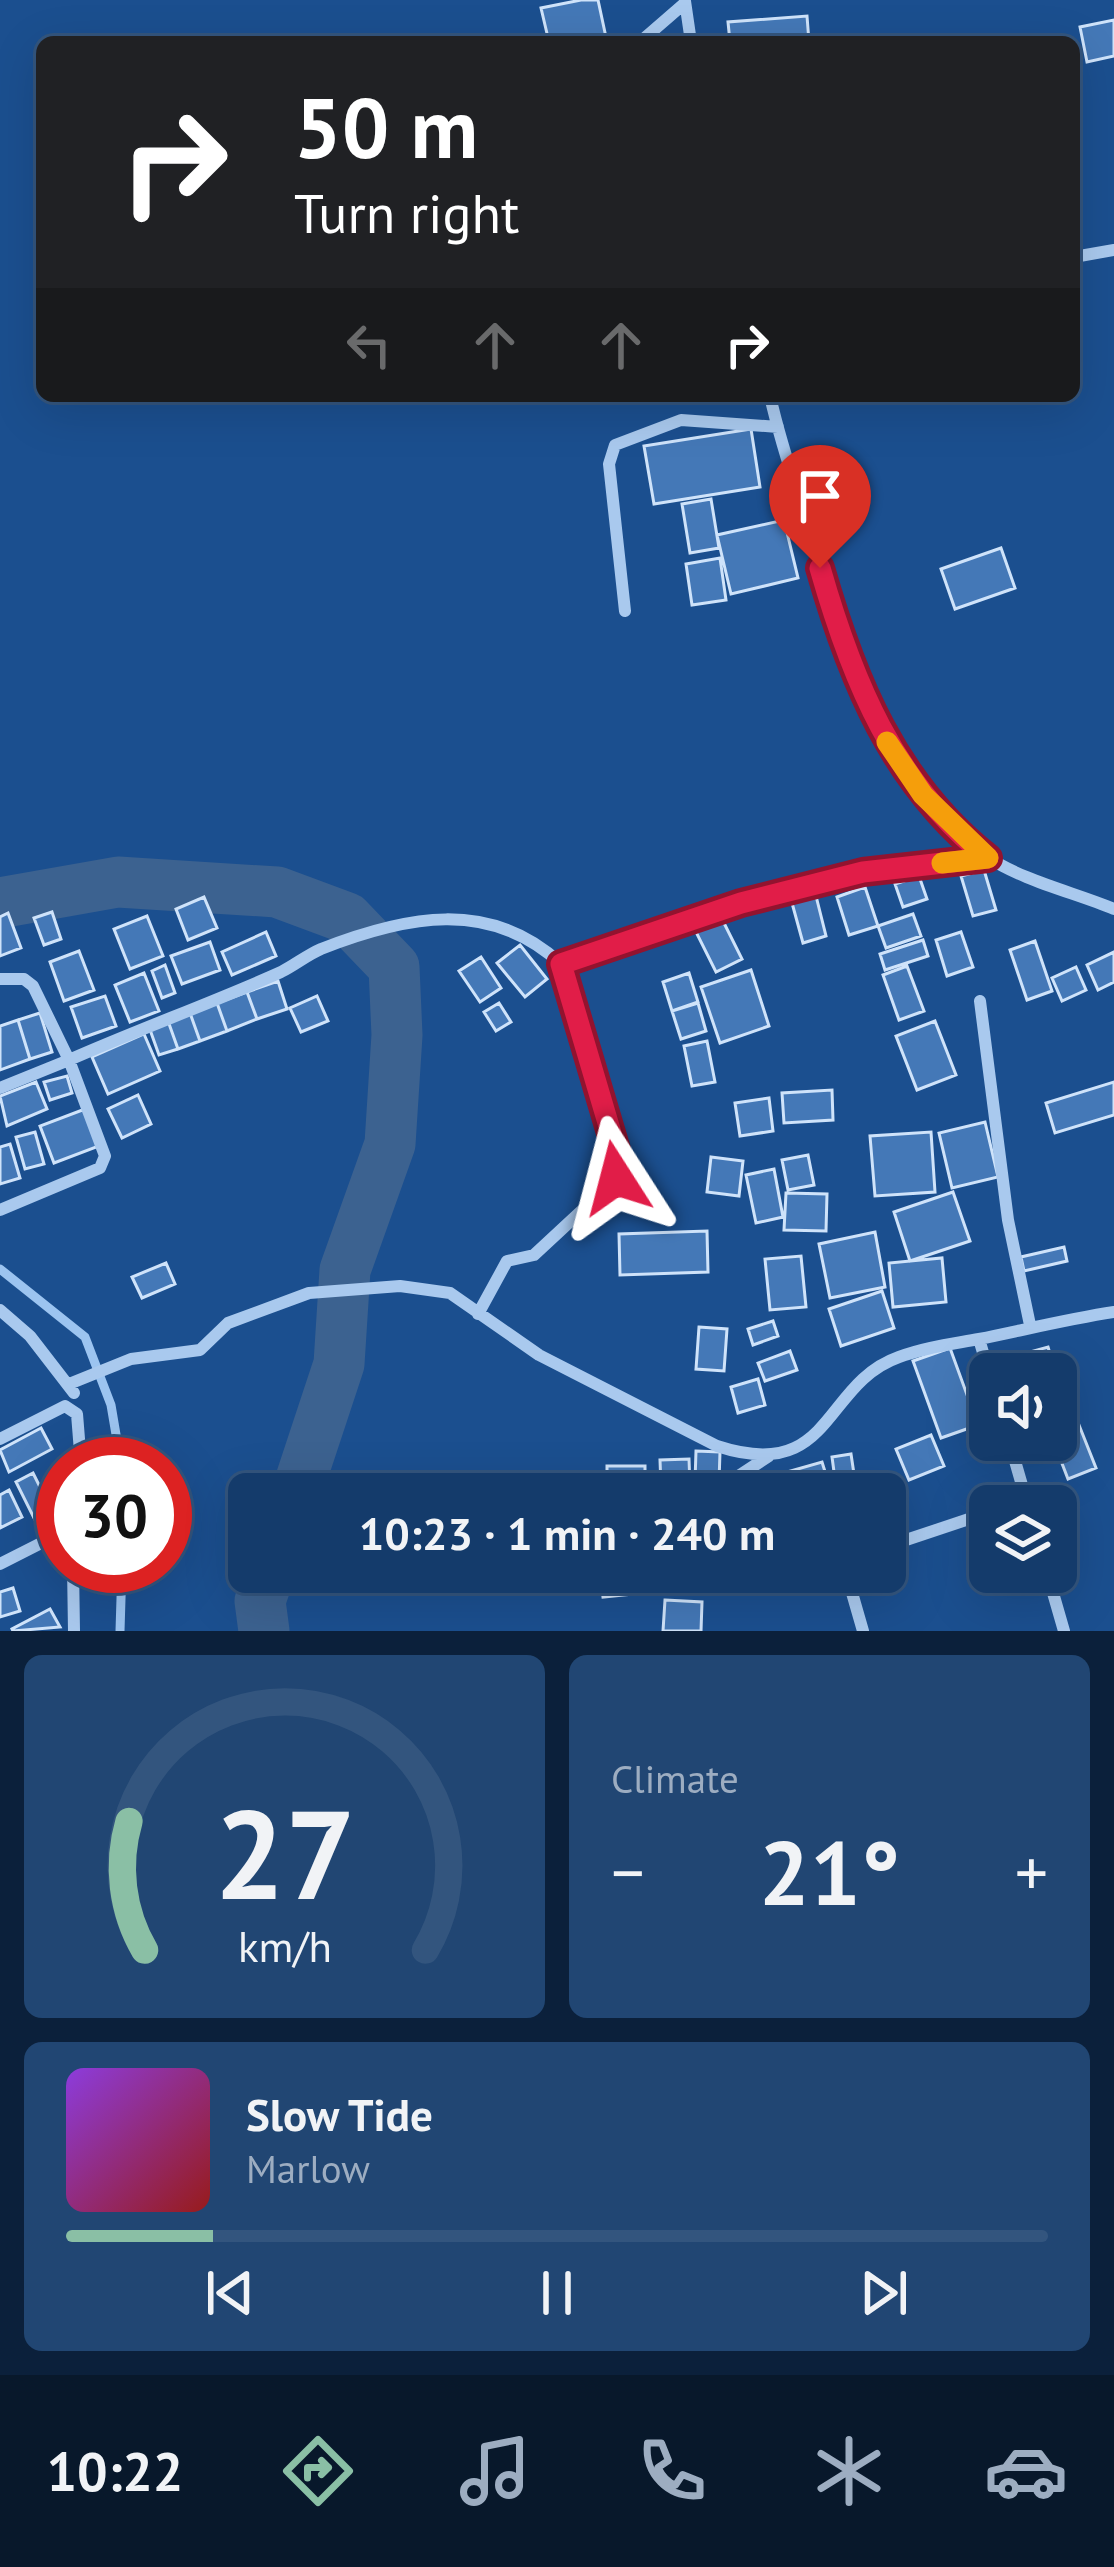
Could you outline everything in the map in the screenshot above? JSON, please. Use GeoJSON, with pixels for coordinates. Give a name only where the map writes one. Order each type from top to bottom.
{"type":"FeatureCollection","features":[{"type":"Feature","properties":{"kind":"street"},"geometry":{"type":"LineString","coordinates":[[647,36],[685,2]]}},
{"type":"Feature","properties":{"kind":"street"},"geometry":{"type":"LineString","coordinates":[[685,2],[690,36]]}},
{"type":"Feature","properties":{"kind":"street"},"geometry":{"type":"LineString","coordinates":[[1080,255],[1114,250]]}},
{"type":"Feature","properties":{"kind":"street"},"geometry":{"type":"LineString","coordinates":[[772,402],[836,621],[878,725],[923,795],[988,858],[1114,909]]}},
{"type":"Feature","properties":{"kind":"street"},"geometry":{"type":"LineString","coordinates":[[625,611],[609,464],[615,445],[681,420],[778,427]]}},
{"type":"Feature","properties":{"kind":"street"},"geometry":{"type":"LineString","coordinates":[[561,964],[741,903],[863,872],[988,858]]}},
{"type":"Feature","properties":{"kind":"street"},"geometry":{"type":"LineString","coordinates":[[0,1088],[283,971],[319,950],[407,923],[465,920],[503,924],[537,942],[561,964],[619,1160],[616,1178],[534,1256],[507,1262],[478,1314]]}},
{"type":"Feature","properties":{"kind":"street"},"geometry":{"type":"LineString","coordinates":[[0,979],[25,979],[33,986],[69,1060],[105,1156],[100,1168],[0,1210]]}},
{"type":"Feature","properties":{"kind":"street"},"geometry":{"type":"LineString","coordinates":[[980,1001],[1008,1220],[1030,1325]]}},
{"type":"Feature","properties":{"kind":"street"},"geometry":{"type":"LineString","coordinates":[[0,1439],[73,1390],[131,1359],[200,1350],[228,1323],[309,1292],[380,1286],[450,1293],[538,1355],[717,1446],[744,1455],[770,1455]]}},
{"type":"Feature","properties":{"kind":"street"},"geometry":{"type":"LineString","coordinates":[[0,1310],[31,1336],[73,1390],[79,1437]]}},
{"type":"Feature","properties":{"kind":"street"},"geometry":{"type":"LineString","coordinates":[[743,1473],[820,1432],[880,1365],[938,1344],[1114,1312]]}},
{"type":"Feature","properties":{"kind":"street"},"geometry":{"type":"LineString","coordinates":[[979,1339],[983,1353]]}},
{"type":"Feature","properties":{"kind":"street"},"geometry":{"type":"LineString","coordinates":[[906,1539],[969,1519]]}},
{"type":"Feature","properties":{"kind":"street"},"geometry":{"type":"LineString","coordinates":[[0,1564],[36,1546]]}},
{"type":"Feature","properties":{"kind":"street"},"geometry":{"type":"LineString","coordinates":[[73,1593],[74,1631]]}},
{"type":"Feature","properties":{"kind":"street"},"geometry":{"type":"LineString","coordinates":[[852,1593],[863,1631]]}},
{"type":"Feature","properties":{"kind":"street"},"geometry":{"type":"LineString","coordinates":[[1053,1593],[1064,1631]]}},
{"type":"Feature","properties":{"kind":"building"},"geometry":{"type":"Polygon","coordinates":[[[598,0],[606,36],[548,36],[541,8],[598,0]]]}},
{"type":"Feature","properties":{"kind":"building"},"geometry":{"type":"Polygon","coordinates":[[[807,16],[809,36],[729,36],[728,22],[807,16]]]}},
{"type":"Feature","properties":{"kind":"building"},"geometry":{"type":"Polygon","coordinates":[[[1114,20],[1114,56],[1087,62],[1080,27],[1114,20]]]}},
{"type":"Feature","properties":{"kind":"building"},"geometry":{"type":"Polygon","coordinates":[[[751,429],[760,487],[654,504],[644,446],[751,429]]]}},
{"type":"Feature","properties":{"kind":"building"},"geometry":{"type":"Polygon","coordinates":[[[711,499],[719,548],[690,553],[682,504],[711,499]]]}},
{"type":"Feature","properties":{"kind":"building"},"geometry":{"type":"Polygon","coordinates":[[[784,520],[798,578],[731,594],[717,535],[784,520]]]}},
{"type":"Feature","properties":{"kind":"building"},"geometry":{"type":"Polygon","coordinates":[[[1001,548],[1015,588],[955,609],[941,569],[1001,548]]]}},
{"type":"Feature","properties":{"kind":"building"},"geometry":{"type":"Polygon","coordinates":[[[720,558],[726,600],[692,605],[686,564],[720,558]]]}},
{"type":"Feature","properties":{"kind":"building"},"geometry":{"type":"Polygon","coordinates":[[[984,870],[996,910],[973,916],[961,876],[984,870]]]}},
{"type":"Feature","properties":{"kind":"building"},"geometry":{"type":"Polygon","coordinates":[[[919,876],[927,899],[903,907],[895,884],[919,876]]]}},
{"type":"Feature","properties":{"kind":"building"},"geometry":{"type":"Polygon","coordinates":[[[865,887],[878,926],[849,935],[837,897],[865,887]]]}},
{"type":"Feature","properties":{"kind":"building"},"geometry":{"type":"Polygon","coordinates":[[[816,896],[826,936],[803,943],[792,903],[816,896]]]}},
{"type":"Feature","properties":{"kind":"building"},"geometry":{"type":"Polygon","coordinates":[[[204,897],[217,928],[188,940],[176,909],[204,897]]]}},
{"type":"Feature","properties":{"kind":"building"},"geometry":{"type":"Polygon","coordinates":[[[52,912],[61,939],[44,945],[34,918],[52,912]]]}},
{"type":"Feature","properties":{"kind":"building"},"geometry":{"type":"Polygon","coordinates":[[[8,913],[21,948],[0,956],[0,917],[8,913]]]}},
{"type":"Feature","properties":{"kind":"building"},"geometry":{"type":"Polygon","coordinates":[[[913,914],[921,936],[886,948],[878,926],[913,914]]]}},
{"type":"Feature","properties":{"kind":"building"},"geometry":{"type":"Polygon","coordinates":[[[147,916],[163,956],[130,969],[114,929],[147,916]]]}},
{"type":"Feature","properties":{"kind":"building"},"geometry":{"type":"Polygon","coordinates":[[[721,917],[742,959],[716,972],[695,930],[721,917]]]}},
{"type":"Feature","properties":{"kind":"building"},"geometry":{"type":"Polygon","coordinates":[[[266,932],[276,956],[232,975],[222,952],[266,932]]]}},
{"type":"Feature","properties":{"kind":"building"},"geometry":{"type":"Polygon","coordinates":[[[961,932],[973,967],[947,976],[936,940],[961,932]]]}},
{"type":"Feature","properties":{"kind":"building"},"geometry":{"type":"Polygon","coordinates":[[[923,940],[928,956],[885,970],[880,954],[923,940]]]}},
{"type":"Feature","properties":{"kind":"building"},"geometry":{"type":"Polygon","coordinates":[[[1035,941],[1052,991],[1027,1000],[1010,950],[1035,941]]]}},
{"type":"Feature","properties":{"kind":"building"},"geometry":{"type":"Polygon","coordinates":[[[210,942],[220,970],[182,984],[171,956],[210,942]]]}},
{"type":"Feature","properties":{"kind":"building"},"geometry":{"type":"Polygon","coordinates":[[[520,945],[547,979],[525,997],[497,963],[520,945]]]}},
{"type":"Feature","properties":{"kind":"building"},"geometry":{"type":"Polygon","coordinates":[[[79,951],[94,990],[64,1001],[50,962],[79,951]]]}},
{"type":"Feature","properties":{"kind":"building"},"geometry":{"type":"Polygon","coordinates":[[[1114,952],[1114,982],[1098,990],[1087,965],[1114,952]]]}},
{"type":"Feature","properties":{"kind":"building"},"geometry":{"type":"Polygon","coordinates":[[[481,957],[501,988],[480,1002],[459,971],[481,957]]]}},
{"type":"Feature","properties":{"kind":"building"},"geometry":{"type":"Polygon","coordinates":[[[165,965],[175,993],[162,998],[152,971],[165,965]]]}},
{"type":"Feature","properties":{"kind":"building"},"geometry":{"type":"Polygon","coordinates":[[[907,966],[924,1011],[899,1020],[883,975],[907,966]]]}},
{"type":"Feature","properties":{"kind":"building"},"geometry":{"type":"Polygon","coordinates":[[[1076,967],[1086,990],[1062,1001],[1052,978],[1076,967]]]}},
{"type":"Feature","properties":{"kind":"building"},"geometry":{"type":"Polygon","coordinates":[[[751,970],[769,1026],[720,1043],[701,987],[751,970]]]}},
{"type":"Feature","properties":{"kind":"building"},"geometry":{"type":"Polygon","coordinates":[[[144,973],[159,1011],[130,1022],[115,985],[144,973]]]}},
{"type":"Feature","properties":{"kind":"building"},"geometry":{"type":"Polygon","coordinates":[[[689,973],[698,1002],[672,1011],[663,982],[689,973]]]}},
{"type":"Feature","properties":{"kind":"building"},"geometry":{"type":"Polygon","coordinates":[[[278,981],[287,1009],[257,1019],[247,992],[278,981]]]}},
{"type":"Feature","properties":{"kind":"building"},"geometry":{"type":"Polygon","coordinates":[[[247,992],[257,1019],[227,1031],[217,1003],[247,992]]]}},
{"type":"Feature","properties":{"kind":"building"},"geometry":{"type":"Polygon","coordinates":[[[105,996],[116,1026],[82,1038],[71,1007],[105,996]]]}},
{"type":"Feature","properties":{"kind":"building"},"geometry":{"type":"Polygon","coordinates":[[[317,996],[328,1021],[301,1032],[290,1008],[317,996]]]}},
{"type":"Feature","properties":{"kind":"building"},"geometry":{"type":"Polygon","coordinates":[[[217,1003],[227,1031],[200,1041],[190,1013],[217,1003]]]}},
{"type":"Feature","properties":{"kind":"building"},"geometry":{"type":"Polygon","coordinates":[[[499,1003],[511,1022],[496,1031],[484,1012],[499,1003]]]}},
{"type":"Feature","properties":{"kind":"building"},"geometry":{"type":"Polygon","coordinates":[[[698,1003],[706,1031],[681,1039],[672,1011],[698,1003]]]}},
{"type":"Feature","properties":{"kind":"building"},"geometry":{"type":"Polygon","coordinates":[[[40,1013],[52,1052],[30,1059],[18,1020],[40,1013]]]}},
{"type":"Feature","properties":{"kind":"building"},"geometry":{"type":"Polygon","coordinates":[[[190,1013],[200,1041],[178,1049],[168,1021],[190,1013]]]}},
{"type":"Feature","properties":{"kind":"building"},"geometry":{"type":"Polygon","coordinates":[[[18,1020],[30,1059],[0,1070],[0,1026],[18,1020]]]}},
{"type":"Feature","properties":{"kind":"building"},"geometry":{"type":"Polygon","coordinates":[[[168,1021],[178,1049],[159,1055],[149,1027],[168,1021]]]}},
{"type":"Feature","properties":{"kind":"building"},"geometry":{"type":"Polygon","coordinates":[[[935,1021],[956,1075],[917,1090],[896,1036],[935,1021]]]}},
{"type":"Feature","properties":{"kind":"building"},"geometry":{"type":"Polygon","coordinates":[[[144,1034],[160,1071],[108,1094],[92,1057],[144,1034]]]}},
{"type":"Feature","properties":{"kind":"building"},"geometry":{"type":"Polygon","coordinates":[[[707,1041],[715,1082],[692,1086],[684,1046],[707,1041]]]}},
{"type":"Feature","properties":{"kind":"building"},"geometry":{"type":"Polygon","coordinates":[[[67,1076],[72,1093],[50,1100],[44,1082],[67,1076]]]}},
{"type":"Feature","properties":{"kind":"building"},"geometry":{"type":"Polygon","coordinates":[[[36,1082],[47,1109],[7,1126],[0,1096],[36,1082]]]}},
{"type":"Feature","properties":{"kind":"building"},"geometry":{"type":"Polygon","coordinates":[[[1114,1082],[1114,1115],[1055,1133],[1046,1103],[1114,1082]]]}},
{"type":"Feature","properties":{"kind":"building"},"geometry":{"type":"Polygon","coordinates":[[[832,1090],[833,1120],[784,1123],[782,1093],[832,1090]]]}},
{"type":"Feature","properties":{"kind":"building"},"geometry":{"type":"Polygon","coordinates":[[[138,1095],[151,1124],[122,1138],[108,1109],[138,1095]]]}},
{"type":"Feature","properties":{"kind":"building"},"geometry":{"type":"Polygon","coordinates":[[[769,1098],[773,1131],[740,1136],[735,1103],[769,1098]]]}},
{"type":"Feature","properties":{"kind":"building"},"geometry":{"type":"Polygon","coordinates":[[[85,1109],[99,1146],[54,1163],[40,1126],[85,1109]]]}},
{"type":"Feature","properties":{"kind":"building"},"geometry":{"type":"Polygon","coordinates":[[[985,1122],[998,1177],[952,1188],[939,1133],[985,1122]]]}},
{"type":"Feature","properties":{"kind":"building"},"geometry":{"type":"Polygon","coordinates":[[[35,1132],[44,1164],[25,1169],[16,1137],[35,1132]]]}},
{"type":"Feature","properties":{"kind":"building"},"geometry":{"type":"Polygon","coordinates":[[[931,1132],[935,1192],[875,1196],[870,1136],[931,1132]]]}},
{"type":"Feature","properties":{"kind":"building"},"geometry":{"type":"Polygon","coordinates":[[[10,1144],[20,1178],[0,1184],[0,1147],[10,1144]]]}},
{"type":"Feature","properties":{"kind":"building"},"geometry":{"type":"Polygon","coordinates":[[[808,1155],[814,1185],[788,1190],[782,1160],[808,1155]]]}},
{"type":"Feature","properties":{"kind":"building"},"geometry":{"type":"Polygon","coordinates":[[[711,1157],[743,1161],[739,1196],[707,1192],[711,1157]]]}},
{"type":"Feature","properties":{"kind":"building"},"geometry":{"type":"Polygon","coordinates":[[[774,1169],[783,1217],[756,1223],[746,1175],[774,1169]]]}},
{"type":"Feature","properties":{"kind":"building"},"geometry":{"type":"Polygon","coordinates":[[[953,1192],[970,1241],[910,1261],[894,1212],[953,1192]]]}},
{"type":"Feature","properties":{"kind":"building"},"geometry":{"type":"Polygon","coordinates":[[[786,1193],[827,1194],[826,1231],[784,1230],[786,1193]]]}},
{"type":"Feature","properties":{"kind":"building"},"geometry":{"type":"Polygon","coordinates":[[[707,1231],[708,1272],[620,1275],[619,1234],[707,1231]]]}},
{"type":"Feature","properties":{"kind":"building"},"geometry":{"type":"Polygon","coordinates":[[[875,1232],[885,1287],[830,1298],[819,1244],[875,1232]]]}},
{"type":"Feature","properties":{"kind":"building"},"geometry":{"type":"Polygon","coordinates":[[[1064,1247],[1067,1261],[1024,1271],[1021,1257],[1064,1247]]]}},
{"type":"Feature","properties":{"kind":"building"},"geometry":{"type":"Polygon","coordinates":[[[801,1256],[806,1307],[770,1310],[765,1259],[801,1256]]]}},
{"type":"Feature","properties":{"kind":"building"},"geometry":{"type":"Polygon","coordinates":[[[942,1258],[946,1302],[893,1307],[889,1263],[942,1258]]]}},
{"type":"Feature","properties":{"kind":"building"},"geometry":{"type":"Polygon","coordinates":[[[166,1263],[175,1284],[142,1298],[132,1277],[166,1263]]]}},
{"type":"Feature","properties":{"kind":"building"},"geometry":{"type":"Polygon","coordinates":[[[882,1291],[894,1328],[841,1346],[829,1309],[882,1291]]]}},
{"type":"Feature","properties":{"kind":"building"},"geometry":{"type":"Polygon","coordinates":[[[773,1321],[778,1336],[753,1345],[748,1329],[773,1321]]]}},
{"type":"Feature","properties":{"kind":"building"},"geometry":{"type":"Polygon","coordinates":[[[699,1327],[727,1329],[724,1371],[696,1369],[699,1327]]]}},
{"type":"Feature","properties":{"kind":"building"},"geometry":{"type":"Polygon","coordinates":[[[950,1348],[969,1400],[969,1428],[941,1438],[913,1361],[950,1348]]]}},
{"type":"Feature","properties":{"kind":"building"},"geometry":{"type":"Polygon","coordinates":[[[790,1351],[797,1370],[765,1381],[758,1363],[790,1351]]]}},
{"type":"Feature","properties":{"kind":"building"},"geometry":{"type":"Polygon","coordinates":[[[758,1379],[765,1405],[738,1413],[731,1387],[758,1379]]]}},
{"type":"Feature","properties":{"kind":"building"},"geometry":{"type":"Polygon","coordinates":[[[1077,1426],[1096,1468],[1068,1479],[1061,1461],[1077,1461],[1077,1426]]]}},
{"type":"Feature","properties":{"kind":"building"},"geometry":{"type":"Polygon","coordinates":[[[41,1428],[46,1437],[36,1437],[36,1458],[9,1472],[0,1450],[41,1428]]]}},
{"type":"Feature","properties":{"kind":"building"},"geometry":{"type":"Polygon","coordinates":[[[931,1435],[944,1466],[909,1480],[896,1449],[931,1435]]]}},
{"type":"Feature","properties":{"kind":"building"},"geometry":{"type":"Polygon","coordinates":[[[696,1451],[720,1452],[719,1473],[695,1473],[696,1451]]]}},
{"type":"Feature","properties":{"kind":"building"},"geometry":{"type":"Polygon","coordinates":[[[851,1454],[854,1473],[834,1473],[832,1457],[851,1454]]]}},
{"type":"Feature","properties":{"kind":"building"},"geometry":{"type":"Polygon","coordinates":[[[689,1459],[690,1473],[660,1473],[660,1460],[689,1459]]]}},
{"type":"Feature","properties":{"kind":"building"},"geometry":{"type":"Polygon","coordinates":[[[822,1462],[825,1473],[784,1473],[822,1462]]]}},
{"type":"Feature","properties":{"kind":"building"},"geometry":{"type":"Polygon","coordinates":[[[607,1466],[645,1466],[645,1473],[607,1473],[607,1466]]]}},
{"type":"Feature","properties":{"kind":"building"},"geometry":{"type":"Polygon","coordinates":[[[33,1473],[36,1522],[16,1482],[33,1473]]]}},
{"type":"Feature","properties":{"kind":"building"},"geometry":{"type":"Polygon","coordinates":[[[9,1490],[22,1517],[0,1528],[0,1495],[9,1490]]]}},
{"type":"Feature","properties":{"kind":"building"},"geometry":{"type":"Polygon","coordinates":[[[13,1588],[20,1611],[0,1617],[0,1592],[13,1588]]]}},
{"type":"Feature","properties":{"kind":"building"},"geometry":{"type":"Polygon","coordinates":[[[665,1600],[702,1602],[701,1631],[663,1631],[665,1600]]]}},
{"type":"Feature","properties":{"kind":"building"},"geometry":{"type":"Polygon","coordinates":[[[50,1609],[60,1627],[13,1631],[12,1629],[50,1609]]]}},
{"type":"Feature","properties":{"kind":"waterway"},"geometry":{"type":"LineString","coordinates":[[0,903],[118,882],[277,892],[347,918],[394,967],[397,1035],[390,1144],[345,1270],[339,1364],[303,1473]]}},
{"type":"Feature","properties":{"kind":"waterway"},"geometry":{"type":"LineString","coordinates":[[0,1269],[85,1337],[111,1405],[116,1437]]}},
{"type":"Feature","properties":{"kind":"waterway"},"geometry":{"type":"LineString","coordinates":[[120,1631],[121,1593]]}},
{"type":"Feature","properties":{"kind":"waterway"},"geometry":{"type":"LineString","coordinates":[[263,1593],[264,1631]]}},
{"type":"Feature","properties":{"kind":"slow traffic"},"geometry":{"type":"LineString","coordinates":[[887,742],[923,795],[988,858],[942,863]]}},
{"type":"Feature","properties":{"kind":"route"},"geometry":{"type":"LineString","coordinates":[[616,1178],[619,1160],[561,964],[741,903],[863,872],[988,858],[923,795],[892,750],[861,688],[820,568]]}}]}
